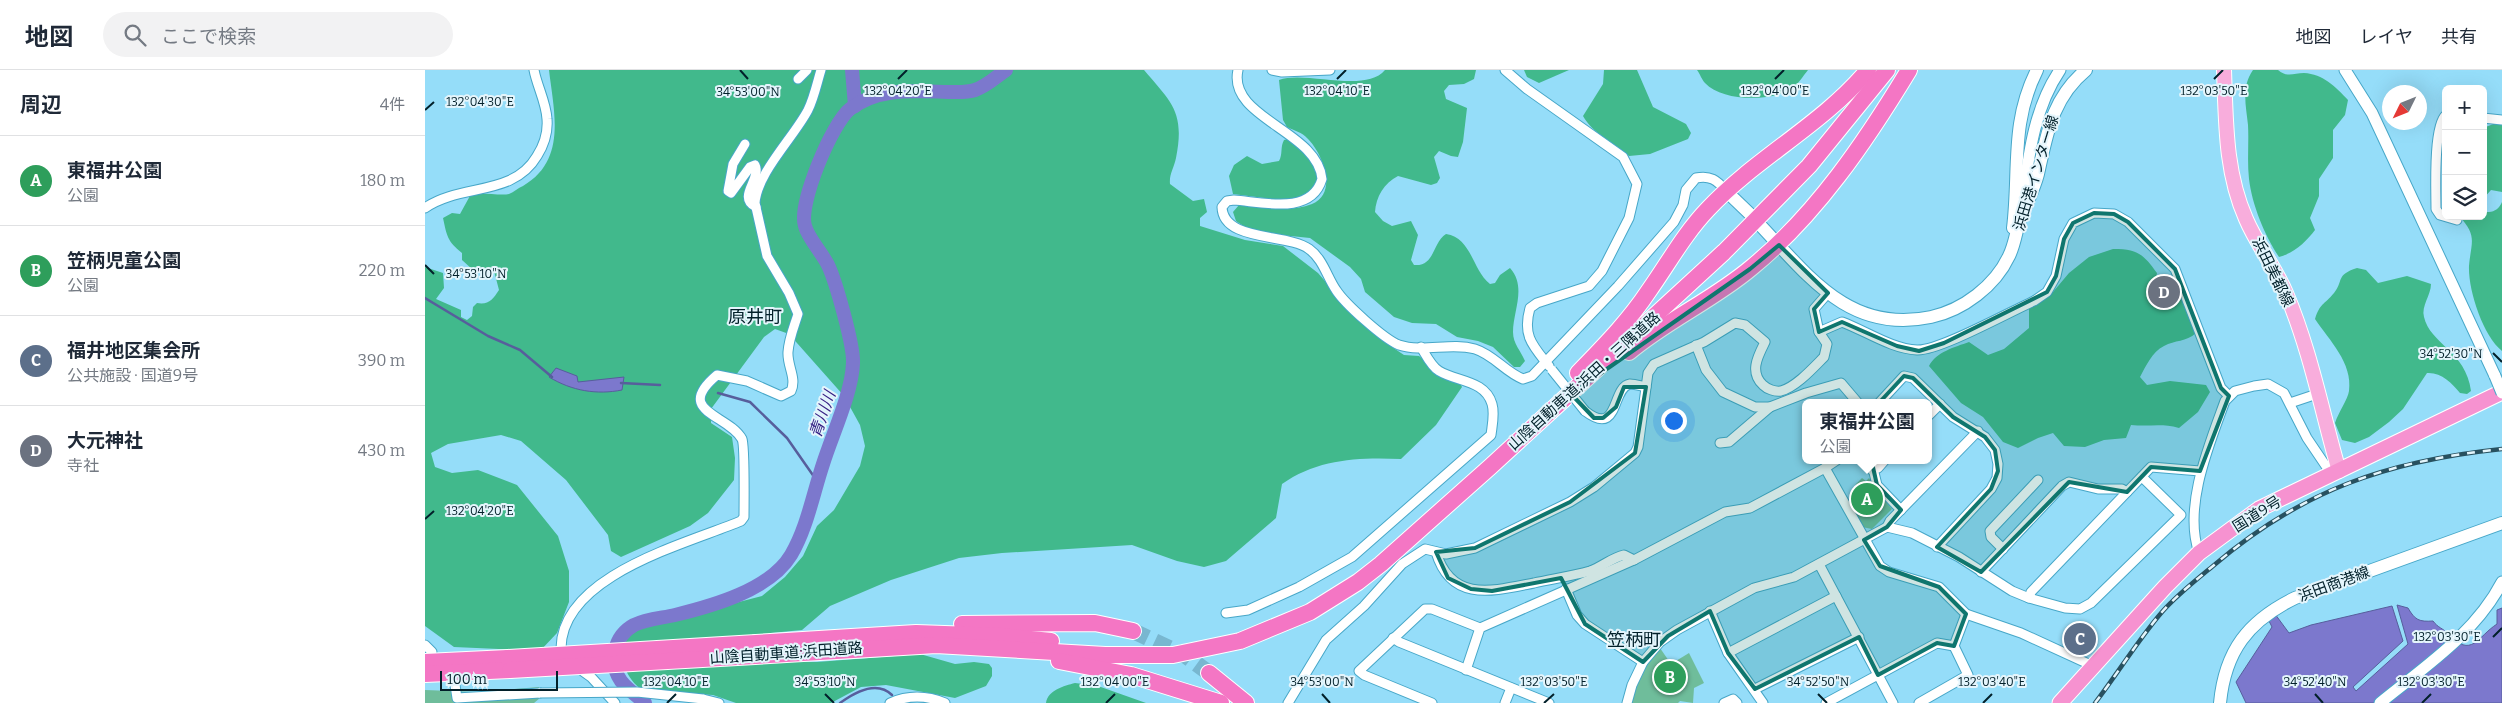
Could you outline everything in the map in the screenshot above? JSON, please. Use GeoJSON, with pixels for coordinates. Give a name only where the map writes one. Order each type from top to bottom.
{"type":"FeatureCollection","features":[{"type":"Feature","properties":{"kind":"highway"},"geometry":{"type":"LineString","coordinates":[[1490,467],[1620,329],[1647,294],[1687,234],[1726,191],[1749,169],[1834,105],[1868,70]]}},
{"type":"Feature","properties":{"kind":"highway","name":"山陰自動車道;浜田・三隅道路"},"geometry":{"type":"LineString","coordinates":[[1147,652],[1240,641],[1310,612],[1358,582],[1490,467],[1782,195],[1831,140],[1887,70]]}},
{"type":"Feature","properties":{"kind":"highway"},"geometry":{"type":"LineString","coordinates":[[1567,396],[1598,378],[1637,345],[1727,286],[1779,245],[1855,154],[1909,70]]}},
{"type":"Feature","properties":{"kind":"highway","name":"国道9号"},"geometry":{"type":"LineString","coordinates":[[2060,703],[2165,587],[2199,553],[2259,509],[2502,393]]}},
{"type":"Feature","properties":{"kind":"highway"},"geometry":{"type":"LineString","coordinates":[[806,640],[877,629],[948,624],[1095,623],[1133,631]]}},
{"type":"Feature","properties":{"kind":"highway","name":"山陰自動車道;浜田道路"},"geometry":{"type":"LineString","coordinates":[[756,650],[806,640],[916,633],[960,634],[1147,652]]}},
{"type":"Feature","properties":{"kind":"highway","name":"山陰自動車道;浜田道路"},"geometry":{"type":"LineString","coordinates":[[425,674],[506,666],[756,650],[895,646],[1147,652]]}},
{"type":"Feature","properties":{"kind":"highway"},"geometry":{"type":"LineString","coordinates":[[973,647],[1018,653],[1131,675],[1221,703]]}},
{"type":"Feature","properties":{"kind":"highway","name":"山陰自動車道;浜田道路"},"geometry":{"type":"LineString","coordinates":[[429,657],[506,666]]}},
{"type":"Feature","properties":{"kind":"highway"},"geometry":{"type":"LineString","coordinates":[[425,679],[506,666]]}},
{"type":"Feature","properties":{"kind":"highway"},"geometry":{"type":"LineString","coordinates":[[1209,673],[1246,703]]}},
{"type":"Feature","properties":{"kind":"main road","name":"浜田港インター線"},"geometry":{"type":"LineString","coordinates":[[2010,255],[2022,105],[2037,70]]}},
{"type":"Feature","properties":{"kind":"main road","name":"浜田港インター線"},"geometry":{"type":"LineString","coordinates":[[1761,226],[1828,293],[1846,306],[1883,319],[1922,319],[1941,315],[1959,307],[1976,296],[2000,272],[2010,255],[2020,220],[2030,202],[2050,120],[2063,95],[2086,70]]}},
{"type":"Feature","properties":{"kind":"main road","name":"浜田美都線"},"geometry":{"type":"LineString","coordinates":[[2224,70],[2228,156],[2236,192],[2246,220],[2286,292],[2317,394],[2335,473]]}},
{"type":"Feature","properties":{"kind":"main road"},"geometry":{"type":"LineString","coordinates":[[1726,191],[1751,215]]}},
{"type":"Feature","properties":{"kind":"main road","name":"浜田商港線"},"geometry":{"type":"LineString","coordinates":[[2219,703],[2224,674],[2232,654],[2253,626],[2274,608],[2295,598],[2502,523]]}},
{"type":"Feature","properties":{"kind":"street"},"geometry":{"type":"LineString","coordinates":[[425,208],[454,193],[507,183],[520,175],[534,160],[545,136],[547,121],[534,70]]}},
{"type":"Feature","properties":{"kind":"street"},"geometry":{"type":"LineString","coordinates":[[798,79],[807,70]]}},
{"type":"Feature","properties":{"kind":"street"},"geometry":{"type":"LineString","coordinates":[[615,703],[561,648],[561,640],[573,610],[595,588],[622,570],[741,521],[744,517],[743,442],[732,429],[707,413],[703,406],[701,392],[705,384],[717,375],[721,375],[747,381],[781,396],[791,391],[794,386],[788,352],[791,332],[799,314],[767,256],[761,238],[755,195],[809,109],[821,70]]}},
{"type":"Feature","properties":{"kind":"street"},"geometry":{"type":"LineString","coordinates":[[1238,70],[1238,88],[1243,96],[1259,114],[1301,143],[1313,155],[1319,164],[1322,180],[1315,193],[1307,200],[1296,203],[1234,200],[1224,204],[1222,215],[1231,226],[1243,231],[1299,244],[1308,248],[1320,261],[1342,298],[1378,331],[1400,345],[1473,349],[1486,353],[1523,379],[1532,376],[1546,362],[1618,286],[1674,222],[1683,205],[1686,190],[1696,178],[1706,176],[1717,180],[1726,191]]}},
{"type":"Feature","properties":{"kind":"street"},"geometry":{"type":"LineString","coordinates":[[1272,70],[1282,72],[1330,70]]}},
{"type":"Feature","properties":{"kind":"street"},"geometry":{"type":"LineString","coordinates":[[1505,70],[1513,79],[1623,157],[1637,184],[1629,218],[1601,271],[1589,286],[1537,303],[1530,308],[1526,331],[1534,348],[1585,411],[1594,418],[1603,418],[1616,407],[1619,395],[1624,387],[1630,384],[1646,387]]}},
{"type":"Feature","properties":{"kind":"street"},"geometry":{"type":"LineString","coordinates":[[2020,220],[2036,123],[2049,87],[2060,70]]}},
{"type":"Feature","properties":{"kind":"street"},"geometry":{"type":"LineString","coordinates":[[2345,70],[2372,113],[2502,393]]}},
{"type":"Feature","properties":{"kind":"street"},"geometry":{"type":"LineString","coordinates":[[2487,118],[2502,120]]}},
{"type":"Feature","properties":{"kind":"street"},"geometry":{"type":"LineString","coordinates":[[2442,123],[2436,150],[2436,209],[2442,216]]}},
{"type":"Feature","properties":{"kind":"street"},"geometry":{"type":"LineString","coordinates":[[745,144],[733,164],[728,191],[731,193],[750,167],[755,165],[757,170],[748,195],[749,202],[756,207]]}},
{"type":"Feature","properties":{"kind":"street"},"geometry":{"type":"LineString","coordinates":[[1819,332],[1842,322],[1897,346],[1919,350],[1944,343],[2034,301],[2047,292],[2056,276],[2064,239],[2073,223],[2093,213],[2109,213],[2129,222],[2175,269],[2221,388],[2229,396]]}},
{"type":"Feature","properties":{"kind":"street"},"geometry":{"type":"LineString","coordinates":[[1290,700],[1327,640],[1364,606],[1402,564],[1425,549],[1446,554],[1475,548],[1570,502],[1593,487],[1635,453],[1638,447],[1646,387],[1649,373],[1654,364],[1696,345],[1735,323],[1745,325],[1765,342],[1756,363],[1755,372],[1759,382],[1767,389],[1780,391],[1791,385],[1824,357],[1827,344],[1819,332],[1815,309],[1828,293]]}},
{"type":"Feature","properties":{"kind":"street"},"geometry":{"type":"LineString","coordinates":[[1696,345],[1706,370],[1723,392],[1755,407],[1770,407]]}},
{"type":"Feature","properties":{"kind":"street"},"geometry":{"type":"LineString","coordinates":[[1226,614],[1248,610],[1299,587],[1352,557],[1491,435],[1493,409],[1487,396],[1469,381],[1453,378],[1437,370],[1421,347]]}},
{"type":"Feature","properties":{"kind":"street"},"geometry":{"type":"LineString","coordinates":[[1883,399],[1904,376],[1913,378],[1953,417],[1978,431],[1995,450],[1998,464],[1997,478],[1991,489],[1937,547]]}},
{"type":"Feature","properties":{"kind":"street"},"geometry":{"type":"LineString","coordinates":[[1720,442],[1729,442],[1770,407],[1813,391],[1841,383],[1855,399]]}},
{"type":"Feature","properties":{"kind":"street"},"geometry":{"type":"LineString","coordinates":[[2199,553],[2195,541],[2200,471],[2225,401],[2229,396],[2241,389],[2268,384],[2284,393],[2307,438],[2335,473]]}},
{"type":"Feature","properties":{"kind":"street"},"geometry":{"type":"LineString","coordinates":[[2290,403],[2317,394]]}},
{"type":"Feature","properties":{"kind":"street"},"geometry":{"type":"LineString","coordinates":[[1932,412],[1940,404]]}},
{"type":"Feature","properties":{"kind":"street"},"geometry":{"type":"LineString","coordinates":[[1627,703],[1631,685],[1643,662],[1668,636],[1753,588],[1787,580],[1887,528],[1901,510],[1978,431]]}},
{"type":"Feature","properties":{"kind":"street"},"geometry":{"type":"LineString","coordinates":[[1432,703],[1364,675],[1359,671],[1428,608],[1480,628],[1634,560],[1725,512],[1750,508],[1831,464]]}},
{"type":"Feature","properties":{"kind":"street"},"geometry":{"type":"LineString","coordinates":[[1872,465],[1877,485],[1901,510]]}},
{"type":"Feature","properties":{"kind":"street"},"geometry":{"type":"LineString","coordinates":[[2029,598],[2031,592],[2151,467],[2200,471]]}},
{"type":"Feature","properties":{"kind":"street"},"geometry":{"type":"LineString","coordinates":[[1825,468],[1879,566],[1889,572],[1939,587],[1966,614],[2030,637],[2093,666]]}},
{"type":"Feature","properties":{"kind":"street"},"geometry":{"type":"LineString","coordinates":[[1887,528],[1912,533],[1959,557],[2012,591],[2065,608],[2080,609],[2091,603],[2181,515],[2142,477]]}},
{"type":"Feature","properties":{"kind":"street"},"geometry":{"type":"LineString","coordinates":[[2003,549],[1991,537],[1990,531],[2039,480]]}},
{"type":"Feature","properties":{"kind":"street"},"geometry":{"type":"LineString","coordinates":[[1981,572],[2062,486],[2069,482],[2098,489],[2121,489],[2127,492]]}},
{"type":"Feature","properties":{"kind":"street"},"geometry":{"type":"LineString","coordinates":[[1436,552],[1440,567],[1448,578],[1456,584],[1471,589],[1492,591],[1592,570],[1613,557],[1624,555],[1634,560]]}},
{"type":"Feature","properties":{"kind":"street"},"geometry":{"type":"LineString","coordinates":[[1819,564],[1893,703]]}},
{"type":"Feature","properties":{"kind":"street"},"geometry":{"type":"LineString","coordinates":[[2380,703],[2468,629],[2490,602],[2502,582]]}},
{"type":"Feature","properties":{"kind":"street"},"geometry":{"type":"LineString","coordinates":[[1566,589],[1577,615],[1585,624],[1643,662]]}},
{"type":"Feature","properties":{"kind":"street"},"geometry":{"type":"LineString","coordinates":[[1728,653],[1836,596]]}},
{"type":"Feature","properties":{"kind":"street"},"geometry":{"type":"LineString","coordinates":[[1710,611],[1728,653],[1763,703]]}},
{"type":"Feature","properties":{"kind":"street"},"geometry":{"type":"LineString","coordinates":[[1919,703],[1968,675],[1954,646],[1966,614]]}},
{"type":"Feature","properties":{"kind":"street"},"geometry":{"type":"LineString","coordinates":[[1466,670],[1480,628]]}},
{"type":"Feature","properties":{"kind":"street"},"geometry":{"type":"LineString","coordinates":[[1393,638],[1549,703]]}},
{"type":"Feature","properties":{"kind":"street"},"geometry":{"type":"LineString","coordinates":[[1755,689],[1859,638]]}},
{"type":"Feature","properties":{"kind":"street"},"geometry":{"type":"LineString","coordinates":[[1826,703],[1937,643],[1954,646]]}},
{"type":"Feature","properties":{"kind":"street"},"geometry":{"type":"LineString","coordinates":[[425,644],[429,657]]}},
{"type":"Feature","properties":{"kind":"street"},"geometry":{"type":"LineString","coordinates":[[455,685],[457,698],[541,692],[637,692],[703,699],[719,703]]}},
{"type":"Feature","properties":{"kind":"street"},"geometry":{"type":"LineString","coordinates":[[1505,703],[1511,688]]}},
{"type":"Feature","properties":{"kind":"street"},"geometry":{"type":"LineString","coordinates":[[890,703],[904,697],[933,698],[945,703]]}},
{"type":"Feature","properties":{"kind":"street"},"geometry":{"type":"LineString","coordinates":[[1724,703],[1733,699],[1737,703]]}},
{"type":"Feature","properties":{"kind":"highlighted area"},"geometry":{"type":"Polygon","coordinates":[[[2094,213],[2114,214],[2128,222],[2175,269],[2221,388],[2229,396],[2200,471],[2151,467],[2127,492],[2069,482],[1981,572],[1937,547],[1991,489],[1998,471],[1995,450],[1985,437],[1953,417],[1913,378],[1904,376],[1877,405],[1870,454],[1877,485],[1901,510],[1887,527],[1864,540],[1880,566],[1939,587],[1966,614],[1954,646],[1937,643],[1878,675],[1859,637],[1755,689],[1728,653],[1710,611],[1668,636],[1643,662],[1585,624],[1561,578],[1492,591],[1471,589],[1448,578],[1436,552],[1475,548],[1570,502],[1635,453],[1646,387],[1624,387],[1616,407],[1603,418],[1594,418],[1571,394],[1750,269],[1779,245],[1828,293],[1814,309],[1819,332],[1842,322],[1897,346],[1919,351],[1944,343],[2047,292],[2056,276],[2064,239],[2073,223],[2094,213]]]}},
{"type":"Feature","properties":{"kind":"green space"},"geometry":{"type":"Polygon","coordinates":[[[549,70],[1144,70],[1169,100],[1174,109],[1179,129],[1176,158],[1170,177],[1170,184],[1193,201],[1204,199],[1207,212],[1200,218],[1200,226],[1245,240],[1283,246],[1318,273],[1358,319],[1383,341],[1404,355],[1419,356],[1450,381],[1459,381],[1462,387],[1436,425],[1401,459],[1354,459],[1339,461],[1309,469],[1282,484],[1276,518],[1226,561],[1204,567],[1177,561],[1132,545],[1002,553],[959,558],[891,580],[830,606],[802,630],[771,633],[755,638],[759,661],[817,662],[920,654],[955,664],[974,662],[989,664],[992,668],[992,676],[986,686],[955,698],[886,685],[861,687],[831,703],[736,703],[713,695],[698,694],[688,697],[667,698],[647,693],[631,680],[623,664],[620,650],[623,642],[629,635],[635,629],[762,596],[785,577],[803,556],[817,526],[834,510],[860,466],[865,446],[860,425],[844,396],[789,334],[775,329],[764,337],[711,409],[711,423],[732,437],[735,458],[734,480],[708,513],[690,526],[621,557],[611,551],[608,535],[566,480],[521,441],[501,435],[448,444],[431,453],[435,467],[452,473],[478,470],[517,485],[558,536],[569,571],[569,602],[557,633],[540,651],[454,647],[425,626],[425,267],[443,273],[444,288],[436,299],[461,310],[461,317],[467,320],[472,316],[473,307],[477,303],[490,301],[499,290],[494,271],[473,270],[462,260],[462,253],[448,238],[443,218],[452,213],[460,214],[471,194],[511,193],[537,175],[546,163],[552,149],[555,119],[549,70]]]}},
{"type":"Feature","properties":{"kind":"green space"},"geometry":{"type":"Polygon","coordinates":[[[1385,70],[1476,70],[1474,79],[1464,84],[1449,85],[1444,91],[1446,99],[1467,108],[1463,142],[1458,157],[1439,151],[1434,157],[1440,178],[1437,183],[1431,185],[1398,176],[1393,179],[1382,191],[1377,201],[1375,212],[1383,221],[1392,226],[1411,221],[1418,235],[1411,260],[1414,265],[1421,265],[1426,262],[1441,238],[1446,234],[1455,237],[1467,248],[1479,271],[1490,284],[1495,283],[1500,275],[1510,268],[1518,283],[1518,299],[1513,336],[1525,361],[1520,367],[1514,367],[1493,347],[1478,341],[1457,337],[1436,324],[1412,323],[1394,317],[1365,292],[1361,279],[1350,267],[1310,238],[1271,234],[1245,227],[1236,221],[1233,212],[1239,205],[1276,209],[1303,207],[1320,199],[1325,191],[1325,172],[1313,144],[1305,136],[1287,127],[1283,120],[1279,80],[1304,78],[1364,80],[1376,77],[1385,70]]]}},
{"type":"Feature","properties":{"kind":"green space"},"geometry":{"type":"Polygon","coordinates":[[[1524,70],[1569,70],[1539,83],[1527,77],[1524,70]]]}},
{"type":"Feature","properties":{"kind":"green space"},"geometry":{"type":"Polygon","coordinates":[[[1604,70],[1637,70],[1653,107],[1686,124],[1691,133],[1688,139],[1650,154],[1629,156],[1598,133],[1583,116],[1603,84],[1604,70]]]}},
{"type":"Feature","properties":{"kind":"green space"},"geometry":{"type":"Polygon","coordinates":[[[1697,70],[1808,70],[1790,90],[1781,94],[1759,98],[1746,98],[1723,94],[1713,89],[1704,82],[1697,70]]]}},
{"type":"Feature","properties":{"kind":"green space"},"geometry":{"type":"Polygon","coordinates":[[[2253,70],[2278,70],[2288,74],[2311,74],[2334,86],[2348,100],[2345,115],[2333,130],[2333,158],[2319,179],[2319,196],[2310,218],[2315,230],[2308,239],[2290,253],[2279,257],[2260,220],[2249,179],[2248,125],[2245,96],[2249,76],[2253,70]]]}},
{"type":"Feature","properties":{"kind":"green space"},"geometry":{"type":"Polygon","coordinates":[[[2502,123],[2502,192],[2491,190],[2487,194],[2487,130],[2487,126],[2502,123]]]}},
{"type":"Feature","properties":{"kind":"green space"},"geometry":{"type":"Polygon","coordinates":[[[1288,139],[1307,152],[1319,177],[1310,193],[1289,201],[1233,194],[1229,176],[1234,165],[1247,156],[1262,164],[1279,161],[1284,140],[1288,139]]]}},
{"type":"Feature","properties":{"kind":"green space"},"geometry":{"type":"Polygon","coordinates":[[[2502,202],[2502,351],[2495,344],[2483,324],[2474,299],[2469,276],[2472,240],[2469,229],[2462,220],[2487,220],[2487,211],[2494,211],[2502,202]]]}},
{"type":"Feature","properties":{"kind":"green space"},"geometry":{"type":"Polygon","coordinates":[[[2113,249],[2134,252],[2148,261],[2157,273],[2152,298],[2164,305],[2183,299],[2196,333],[2188,338],[2168,344],[2156,352],[2140,377],[2147,385],[2170,381],[2206,385],[2210,392],[2198,412],[2179,428],[2131,425],[2126,438],[2104,440],[2085,447],[2064,446],[2053,433],[2018,448],[2003,442],[1983,417],[1961,403],[1929,366],[1941,354],[1969,342],[1988,355],[2004,349],[2029,328],[2029,306],[2053,292],[2069,273],[2089,257],[2113,249]]]}},
{"type":"Feature","properties":{"kind":"green space"},"geometry":{"type":"Polygon","coordinates":[[[2357,268],[2366,270],[2378,283],[2407,276],[2431,284],[2423,313],[2424,317],[2433,334],[2456,357],[2462,366],[2468,377],[2471,391],[2467,394],[2460,393],[2450,382],[2441,376],[2427,373],[2403,409],[2369,437],[2355,443],[2342,440],[2335,423],[2349,391],[2349,381],[2344,361],[2315,319],[2321,307],[2337,289],[2343,276],[2357,268]]]}},
{"type":"Feature","properties":{"kind":"green space"},"geometry":{"type":"Polygon","coordinates":[[[1862,478],[1866,481],[1869,478],[1878,493],[1892,509],[1872,529],[1862,527],[1849,505],[1856,484],[1862,478]]]}},
{"type":"Feature","properties":{"kind":"green space"},"geometry":{"type":"Polygon","coordinates":[[[1660,648],[1671,664],[1689,653],[1704,683],[1694,688],[1693,703],[1680,701],[1678,703],[1631,703],[1642,671],[1660,648]]]}},
{"type":"Feature","properties":{"kind":"green space"},"geometry":{"type":"Polygon","coordinates":[[[1075,683],[1098,686],[1146,703],[1046,703],[1053,692],[1075,683]]]}},
{"type":"Feature","properties":{"kind":"green space"},"geometry":{"type":"Polygon","coordinates":[[[539,687],[540,698],[534,703],[425,703],[425,690],[477,692],[539,687]]]}},
{"type":"Feature","properties":{"kind":"shaded area"},"geometry":{"type":"Polygon","coordinates":[[[556,368],[577,376],[578,382],[624,377],[622,390],[594,392],[567,386],[549,377],[556,368]]]}},
{"type":"Feature","properties":{"kind":"shaded area"},"geometry":{"type":"Polygon","coordinates":[[[2397,605],[2408,608],[2418,619],[2433,621],[2463,645],[2474,643],[2497,624],[2497,610],[2502,608],[2502,703],[2246,703],[2236,682],[2272,627],[2268,619],[2275,614],[2289,633],[2311,625],[2392,606],[2403,641],[2353,687],[2356,691],[2408,644],[2397,605]]]}},
{"type":"Feature","properties":{"kind":"waterway"},"geometry":{"type":"LineString","coordinates":[[852,70],[855,106]]}},
{"type":"Feature","properties":{"kind":"waterway","name":"青川川"},"geometry":{"type":"LineString","coordinates":[[645,703],[621,681],[615,666],[615,650],[627,630],[634,625],[649,620],[706,607],[755,587],[782,567],[797,545],[806,522],[849,387],[853,363],[848,329],[840,299],[828,265],[805,226],[804,215],[811,183],[834,130],[850,109],[873,97],[897,92],[972,91],[983,86],[1006,70]]}},
{"type":"Feature","properties":{"kind":"waterway"},"geometry":{"type":"LineString","coordinates":[[425,298],[488,336],[520,350],[552,377]]}},
{"type":"Feature","properties":{"kind":"waterway"},"geometry":{"type":"LineString","coordinates":[[621,383],[660,385]]}},
{"type":"Feature","properties":{"kind":"waterway"},"geometry":{"type":"LineString","coordinates":[[718,393],[750,402],[787,438],[817,481]]}},
{"type":"Feature","properties":{"kind":"waterway"},"geometry":{"type":"LineString","coordinates":[[840,703],[866,689],[880,688],[892,695]]}},
{"type":"Feature","properties":{"kind":"tunnel"},"geometry":{"type":"LineString","coordinates":[[1133,631],[1186,656],[1209,673]]}},
{"type":"Feature","properties":{"kind":"railway"},"geometry":{"type":"LineString","coordinates":[[2095,703],[2162,612],[2193,582],[2246,540],[2280,517],[2348,483],[2383,471],[2460,454],[2502,449]]}},
{"type":"Feature","properties":{"kind":"place","name":"大元神社"},"geometry":{"type":"Point","coordinates":[2164,292]}},
{"type":"Feature","properties":{"kind":"place","name":"東福井公園"},"geometry":{"type":"Point","coordinates":[1867,499]}},
{"type":"Feature","properties":{"kind":"place","name":"福井地区集会所"},"geometry":{"type":"Point","coordinates":[2080,639]}},
{"type":"Feature","properties":{"kind":"place","name":"笠柄児童公園"},"geometry":{"type":"Point","coordinates":[1670,677]}},
{"type":"Feature","properties":{"kind":"district","name":"原井町"},"geometry":{"type":"Point","coordinates":[755,317]}},
{"type":"Feature","properties":{"kind":"district","name":"笠柄町"},"geometry":{"type":"Point","coordinates":[1634,640]}}]}
